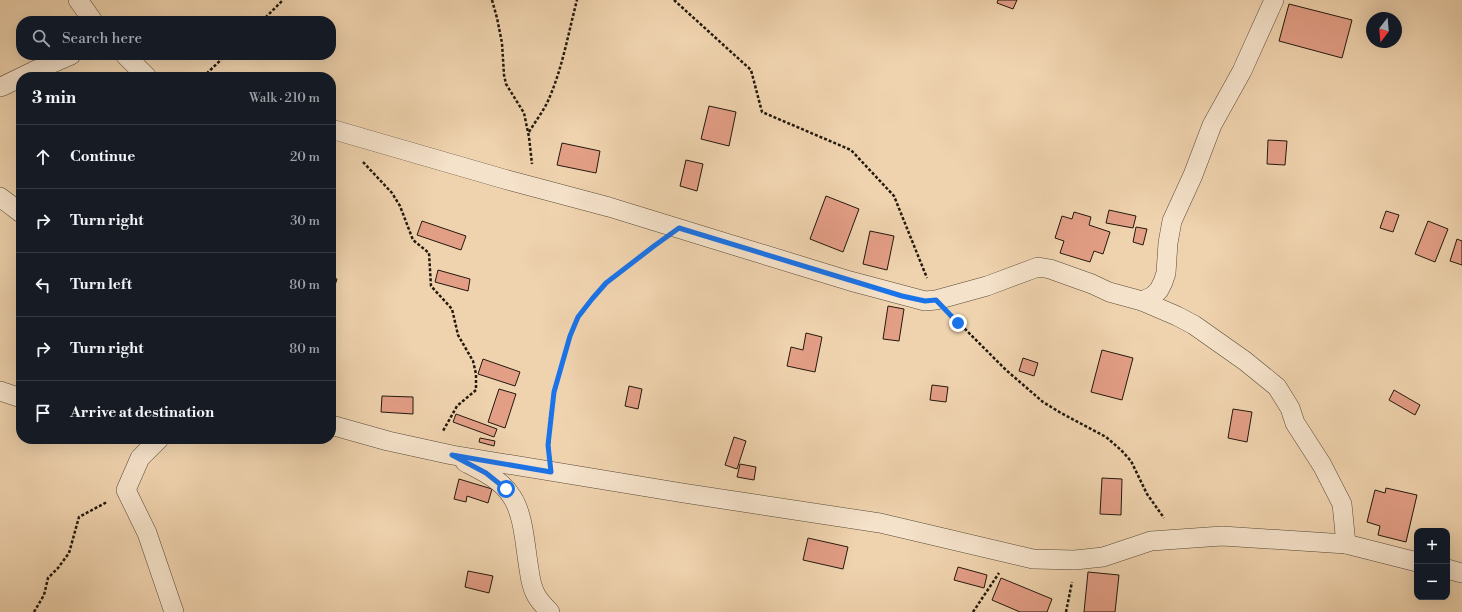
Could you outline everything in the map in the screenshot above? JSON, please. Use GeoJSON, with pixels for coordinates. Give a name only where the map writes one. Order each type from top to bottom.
{"type":"FeatureCollection","features":[{"type":"Feature","properties":{"kind":"street"},"geometry":{"type":"LineString","coordinates":[[78,0],[89,16]]}},
{"type":"Feature","properties":{"kind":"street"},"geometry":{"type":"LineString","coordinates":[[1142,301],[1154,296],[1163,282],[1166,273],[1168,243],[1172,221],[1194,175],[1212,125],[1242,71],[1274,0]]}},
{"type":"Feature","properties":{"kind":"street"},"geometry":{"type":"LineString","coordinates":[[30,72],[59,60]]}},
{"type":"Feature","properties":{"kind":"street"},"geometry":{"type":"LineString","coordinates":[[130,60],[142,72]]}},
{"type":"Feature","properties":{"kind":"street"},"geometry":{"type":"LineString","coordinates":[[0,87],[16,79]]}},
{"type":"Feature","properties":{"kind":"street"},"geometry":{"type":"LineString","coordinates":[[336,130],[504,179],[609,207],[895,294],[925,301],[936,300],[987,286],[1038,268],[1050,269],[1092,284],[1109,292],[1142,301],[1178,316],[1194,325],[1245,361],[1277,387],[1290,408],[1295,423],[1322,465],[1342,504],[1346,544]]}},
{"type":"Feature","properties":{"kind":"street"},"geometry":{"type":"LineString","coordinates":[[0,197],[16,209]]}},
{"type":"Feature","properties":{"kind":"street"},"geometry":{"type":"LineString","coordinates":[[0,391],[16,396]]}},
{"type":"Feature","properties":{"kind":"street"},"geometry":{"type":"LineString","coordinates":[[336,425],[388,441],[452,455],[683,493],[880,523],[1033,559],[1075,560],[1103,556],[1151,541],[1222,536],[1346,544],[1414,561]]}},
{"type":"Feature","properties":{"kind":"street"},"geometry":{"type":"LineString","coordinates":[[154,444],[140,458],[126,490],[147,533],[174,612]]}},
{"type":"Feature","properties":{"kind":"street"},"geometry":{"type":"LineString","coordinates":[[452,455],[486,473],[497,481],[512,496],[520,517],[531,582],[535,593],[550,612]]}},
{"type":"Feature","properties":{"kind":"street"},"geometry":{"type":"LineString","coordinates":[[1450,570],[1462,573]]}},
{"type":"Feature","properties":{"kind":"path"},"geometry":{"type":"LineString","coordinates":[[267,16],[283,0]]}},
{"type":"Feature","properties":{"kind":"path"},"geometry":{"type":"LineString","coordinates":[[492,0],[502,43],[502,64],[506,84],[524,113],[528,132],[534,186]]}},
{"type":"Feature","properties":{"kind":"path"},"geometry":{"type":"LineString","coordinates":[[528,132],[546,104],[553,89],[561,66],[577,0]]}},
{"type":"Feature","properties":{"kind":"path"},"geometry":{"type":"LineString","coordinates":[[674,0],[751,70],[762,112],[852,150],[894,196],[936,300],[1006,370],[1043,402],[1106,437],[1121,450],[1131,462],[1147,494],[1180,539]]}},
{"type":"Feature","properties":{"kind":"path"},"geometry":{"type":"LineString","coordinates":[[208,72],[221,60]]}},
{"type":"Feature","properties":{"kind":"path"},"geometry":{"type":"LineString","coordinates":[[360,158],[392,193],[400,206],[413,240],[429,253],[431,286],[452,309],[458,335],[473,361],[476,374],[476,390],[457,406],[433,451]]}},
{"type":"Feature","properties":{"kind":"path"},"geometry":{"type":"LineString","coordinates":[[551,472],[548,445],[554,392],[570,336],[578,317],[606,283],[679,228]]}},
{"type":"Feature","properties":{"kind":"path"},"geometry":{"type":"LineString","coordinates":[[34,612],[44,595],[48,578],[58,568],[69,553],[79,517],[126,490]]}},
{"type":"Feature","properties":{"kind":"path"},"geometry":{"type":"LineString","coordinates":[[1066,612],[1072,590],[1075,560]]}},
{"type":"Feature","properties":{"kind":"path"},"geometry":{"type":"LineString","coordinates":[[973,612],[999,572]]}},
{"type":"Feature","properties":{"kind":"building"},"geometry":{"type":"Polygon","coordinates":[[[998,0],[1017,0],[1013,9],[997,3],[998,0]]]}},
{"type":"Feature","properties":{"kind":"building"},"geometry":{"type":"Polygon","coordinates":[[[1289,4],[1352,20],[1342,58],[1279,41],[1289,4]]]}},
{"type":"Feature","properties":{"kind":"building"},"geometry":{"type":"Polygon","coordinates":[[[709,106],[736,112],[729,146],[701,139],[709,106]]]}},
{"type":"Feature","properties":{"kind":"building"},"geometry":{"type":"Polygon","coordinates":[[[1268,140],[1287,141],[1285,165],[1267,164],[1268,140]]]}},
{"type":"Feature","properties":{"kind":"building"},"geometry":{"type":"Polygon","coordinates":[[[562,143],[600,151],[596,173],[557,165],[562,143]]]}},
{"type":"Feature","properties":{"kind":"building"},"geometry":{"type":"Polygon","coordinates":[[[686,160],[703,164],[697,191],[680,186],[686,160]]]}},
{"type":"Feature","properties":{"kind":"building"},"geometry":{"type":"Polygon","coordinates":[[[826,196],[859,209],[843,252],[810,239],[826,196]]]}},
{"type":"Feature","properties":{"kind":"building"},"geometry":{"type":"Polygon","coordinates":[[[1109,210],[1136,216],[1133,228],[1106,223],[1109,210]]]}},
{"type":"Feature","properties":{"kind":"building"},"geometry":{"type":"Polygon","coordinates":[[[1386,211],[1399,215],[1393,232],[1380,228],[1386,211]]]}},
{"type":"Feature","properties":{"kind":"building"},"geometry":{"type":"Polygon","coordinates":[[[1074,212],[1091,217],[1089,225],[1110,232],[1103,254],[1094,251],[1090,262],[1060,253],[1064,241],[1055,238],[1062,216],[1072,219],[1074,212]]]}},
{"type":"Feature","properties":{"kind":"building"},"geometry":{"type":"Polygon","coordinates":[[[422,221],[466,236],[461,250],[417,235],[422,221]]]}},
{"type":"Feature","properties":{"kind":"building"},"geometry":{"type":"Polygon","coordinates":[[[1428,221],[1448,229],[1435,262],[1415,254],[1428,221]]]}},
{"type":"Feature","properties":{"kind":"building"},"geometry":{"type":"Polygon","coordinates":[[[1136,227],[1147,229],[1143,245],[1133,242],[1136,227]]]}},
{"type":"Feature","properties":{"kind":"building"},"geometry":{"type":"Polygon","coordinates":[[[870,231],[894,236],[887,270],[863,264],[870,231]]]}},
{"type":"Feature","properties":{"kind":"building"},"geometry":{"type":"Polygon","coordinates":[[[1457,239],[1462,241],[1462,265],[1450,261],[1457,239]]]}},
{"type":"Feature","properties":{"kind":"building"},"geometry":{"type":"Polygon","coordinates":[[[438,270],[470,279],[468,291],[435,282],[438,270]]]}},
{"type":"Feature","properties":{"kind":"building"},"geometry":{"type":"Polygon","coordinates":[[[888,306],[904,309],[899,341],[883,339],[888,306]]]}},
{"type":"Feature","properties":{"kind":"building"},"geometry":{"type":"Polygon","coordinates":[[[806,333],[822,337],[815,372],[787,366],[791,347],[803,350],[806,333]]]}},
{"type":"Feature","properties":{"kind":"building"},"geometry":{"type":"Polygon","coordinates":[[[1102,350],[1133,358],[1122,400],[1091,392],[1102,350]]]}},
{"type":"Feature","properties":{"kind":"building"},"geometry":{"type":"Polygon","coordinates":[[[1023,358],[1038,363],[1034,376],[1019,371],[1023,358]]]}},
{"type":"Feature","properties":{"kind":"building"},"geometry":{"type":"Polygon","coordinates":[[[483,359],[520,372],[515,386],[478,374],[483,359]]]}},
{"type":"Feature","properties":{"kind":"building"},"geometry":{"type":"Polygon","coordinates":[[[932,385],[948,387],[946,402],[930,400],[932,385]]]}},
{"type":"Feature","properties":{"kind":"building"},"geometry":{"type":"Polygon","coordinates":[[[629,386],[642,389],[638,409],[625,406],[629,386]]]}},
{"type":"Feature","properties":{"kind":"building"},"geometry":{"type":"Polygon","coordinates":[[[499,389],[516,394],[505,428],[488,422],[499,389]]]}},
{"type":"Feature","properties":{"kind":"building"},"geometry":{"type":"Polygon","coordinates":[[[1394,390],[1420,405],[1415,415],[1389,400],[1394,390]]]}},
{"type":"Feature","properties":{"kind":"building"},"geometry":{"type":"Polygon","coordinates":[[[382,396],[413,397],[413,414],[381,412],[382,396]]]}},
{"type":"Feature","properties":{"kind":"building"},"geometry":{"type":"Polygon","coordinates":[[[1233,409],[1252,412],[1247,442],[1228,438],[1233,409]]]}},
{"type":"Feature","properties":{"kind":"building"},"geometry":{"type":"Polygon","coordinates":[[[456,414],[497,429],[494,437],[453,422],[456,414]]]}},
{"type":"Feature","properties":{"kind":"building"},"geometry":{"type":"Polygon","coordinates":[[[734,437],[746,441],[737,469],[725,465],[734,437]]]}},
{"type":"Feature","properties":{"kind":"building"},"geometry":{"type":"Polygon","coordinates":[[[480,438],[495,441],[494,446],[479,442],[480,438]]]}},
{"type":"Feature","properties":{"kind":"building"},"geometry":{"type":"Polygon","coordinates":[[[740,464],[756,467],[754,480],[737,477],[740,464]]]}},
{"type":"Feature","properties":{"kind":"building"},"geometry":{"type":"Polygon","coordinates":[[[1102,478],[1122,479],[1121,515],[1100,514],[1102,478]]]}},
{"type":"Feature","properties":{"kind":"building"},"geometry":{"type":"Polygon","coordinates":[[[459,479],[492,489],[488,503],[467,496],[466,502],[454,499],[459,479]]]}},
{"type":"Feature","properties":{"kind":"building"},"geometry":{"type":"Polygon","coordinates":[[[1386,488],[1417,495],[1406,542],[1378,535],[1380,526],[1367,522],[1375,490],[1385,493],[1386,488]]]}},
{"type":"Feature","properties":{"kind":"building"},"geometry":{"type":"Polygon","coordinates":[[[808,538],[848,547],[843,569],[803,560],[808,538]]]}},
{"type":"Feature","properties":{"kind":"building"},"geometry":{"type":"Polygon","coordinates":[[[958,567],[987,575],[984,588],[954,580],[958,567]]]}},
{"type":"Feature","properties":{"kind":"building"},"geometry":{"type":"Polygon","coordinates":[[[468,571],[493,576],[489,593],[465,587],[468,571]]]}},
{"type":"Feature","properties":{"kind":"building"},"geometry":{"type":"Polygon","coordinates":[[[1088,572],[1119,575],[1115,612],[1084,612],[1088,572]]]}},
{"type":"Feature","properties":{"kind":"building"},"geometry":{"type":"Polygon","coordinates":[[[1001,578],[1052,599],[1047,612],[1020,612],[992,600],[1001,578]]]}},
{"type":"Feature","properties":{"kind":"route"},"geometry":{"type":"LineString","coordinates":[[506,489],[486,473],[452,455],[551,472],[548,445],[554,392],[570,336],[578,317],[606,283],[679,228],[902,296],[925,301],[936,300],[958,323]]}}]}
